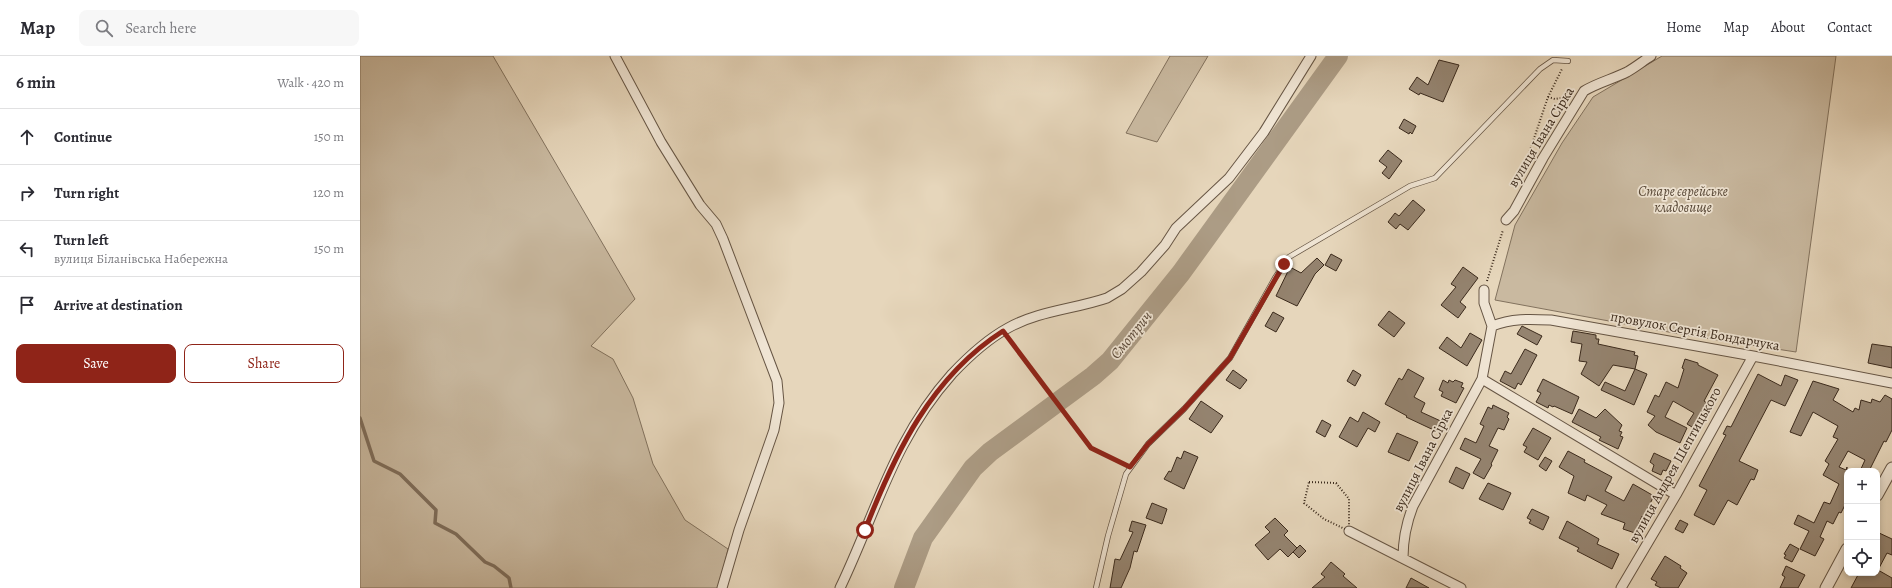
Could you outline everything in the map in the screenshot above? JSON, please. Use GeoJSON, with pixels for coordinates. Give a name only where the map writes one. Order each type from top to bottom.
{"type":"FeatureCollection","features":[{"type":"Feature","properties":{"kind":"street"},"geometry":{"type":"LineString","coordinates":[[615,56],[661,142],[700,205],[716,224],[777,381],[779,403],[774,430],[739,530],[722,588]]}},
{"type":"Feature","properties":{"kind":"street"},"geometry":{"type":"LineString","coordinates":[[840,588],[854,558],[883,483],[912,426],[934,394],[983,343],[1003,331],[1028,319],[1107,298],[1117,293],[1129,283],[1165,245],[1176,228],[1229,178],[1264,132],[1311,56]]}},
{"type":"Feature","properties":{"kind":"street","name":"вулиця Івана Сірка"},"geometry":{"type":"LineString","coordinates":[[1506,220],[1514,211],[1543,158],[1584,91],[1593,85],[1627,72],[1651,56]]}},
{"type":"Feature","properties":{"kind":"street","name":"вулиця Івана Сірка"},"geometry":{"type":"LineString","coordinates":[[1403,558],[1405,529],[1413,506],[1482,379],[1492,326],[1484,303],[1484,290]]}},
{"type":"Feature","properties":{"kind":"street","name":"провулок Сергія Бондарчука"},"geometry":{"type":"LineString","coordinates":[[1492,326],[1506,320],[1551,320],[1753,356],[1892,383]]}},
{"type":"Feature","properties":{"kind":"street","name":"вулиця Андрея Шептицького"},"geometry":{"type":"LineString","coordinates":[[1621,588],[1676,496],[1753,356]]}},
{"type":"Feature","properties":{"kind":"street"},"geometry":{"type":"LineString","coordinates":[[1482,379],[1676,496]]}},
{"type":"Feature","properties":{"kind":"street"},"geometry":{"type":"LineString","coordinates":[[1880,490],[1892,468]]}},
{"type":"Feature","properties":{"kind":"street"},"geometry":{"type":"LineString","coordinates":[[1349,531],[1462,588]]}},
{"type":"Feature","properties":{"kind":"street"},"geometry":{"type":"LineString","coordinates":[[1826,588],[1844,555]]}},
{"type":"Feature","properties":{"kind":"lane"},"geometry":{"type":"LineString","coordinates":[[1096,588],[1108,536],[1123,485],[1130,467],[1148,444],[1184,409],[1230,358],[1275,278],[1289,257],[1410,186],[1435,178],[1540,69],[1553,60],[1568,61]]}},
{"type":"Feature","properties":{"kind":"path"},"geometry":{"type":"LineString","coordinates":[[1548,97],[1563,98],[1584,91]]}},
{"type":"Feature","properties":{"kind":"path"},"geometry":{"type":"LineString","coordinates":[[1003,331],[1091,448],[1130,467]]}},
{"type":"Feature","properties":{"kind":"path"},"geometry":{"type":"LineString","coordinates":[[1309,482],[1336,483],[1350,499],[1349,531],[1324,519],[1304,503],[1309,482]]}},
{"type":"Feature","properties":{"kind":"green space"},"geometry":{"type":"Polygon","coordinates":[[[360,56],[493,56],[635,299],[591,346],[613,359],[633,398],[653,464],[685,520],[728,549],[719,588],[360,588],[360,56]]]}},
{"type":"Feature","properties":{"kind":"green space"},"geometry":{"type":"Polygon","coordinates":[[[1170,56],[1208,56],[1157,142],[1126,133],[1170,56]]]}},
{"type":"Feature","properties":{"kind":"green space","name":"Старе єврейське кладовище"},"geometry":{"type":"Polygon","coordinates":[[[1662,56],[1836,56],[1796,352],[1685,335],[1495,300],[1515,225],[1562,143],[1593,97],[1662,56]]]}},
{"type":"Feature","properties":{"kind":"building"},"geometry":{"type":"Polygon","coordinates":[[[1439,60],[1459,65],[1443,102],[1420,93],[1419,95],[1409,89],[1417,77],[1428,85],[1439,60]]]}},
{"type":"Feature","properties":{"kind":"building"},"geometry":{"type":"Polygon","coordinates":[[[1404,119],[1416,126],[1412,134],[1410,132],[1409,134],[1399,128],[1404,119]]]}},
{"type":"Feature","properties":{"kind":"building"},"geometry":{"type":"Polygon","coordinates":[[[1388,150],[1402,161],[1389,179],[1382,173],[1387,167],[1379,161],[1388,150]]]}},
{"type":"Feature","properties":{"kind":"building"},"geometry":{"type":"Polygon","coordinates":[[[1413,200],[1425,210],[1408,230],[1400,224],[1396,229],[1388,222],[1395,213],[1399,216],[1413,200]]]}},
{"type":"Feature","properties":{"kind":"building"},"geometry":{"type":"Polygon","coordinates":[[[1331,254],[1342,260],[1336,271],[1325,265],[1331,254]]]}},
{"type":"Feature","properties":{"kind":"building"},"geometry":{"type":"Polygon","coordinates":[[[1317,258],[1324,265],[1315,274],[1297,306],[1276,296],[1290,267],[1301,273],[1317,258]]]}},
{"type":"Feature","properties":{"kind":"building"},"geometry":{"type":"Polygon","coordinates":[[[1463,267],[1478,278],[1460,302],[1466,307],[1458,318],[1441,305],[1456,287],[1451,284],[1463,267]]]}},
{"type":"Feature","properties":{"kind":"building"},"geometry":{"type":"Polygon","coordinates":[[[1389,311],[1405,323],[1394,337],[1378,325],[1389,311]]]}},
{"type":"Feature","properties":{"kind":"building"},"geometry":{"type":"Polygon","coordinates":[[[1273,312],[1284,318],[1276,332],[1265,326],[1273,312]]]}},
{"type":"Feature","properties":{"kind":"building"},"geometry":{"type":"Polygon","coordinates":[[[1522,326],[1542,336],[1537,345],[1517,334],[1522,326]]]}},
{"type":"Feature","properties":{"kind":"building"},"geometry":{"type":"Polygon","coordinates":[[[1573,331],[1596,335],[1596,339],[1599,339],[1598,344],[1635,352],[1634,355],[1638,356],[1635,369],[1613,365],[1599,386],[1581,374],[1587,362],[1579,361],[1582,344],[1571,342],[1573,331]]]}},
{"type":"Feature","properties":{"kind":"building"},"geometry":{"type":"Polygon","coordinates":[[[1470,333],[1482,340],[1467,366],[1439,348],[1447,337],[1461,348],[1470,333]]]}},
{"type":"Feature","properties":{"kind":"building"},"geometry":{"type":"Polygon","coordinates":[[[1872,344],[1892,347],[1892,368],[1868,363],[1872,344]]]}},
{"type":"Feature","properties":{"kind":"building"},"geometry":{"type":"Polygon","coordinates":[[[1525,349],[1537,355],[1521,385],[1518,383],[1515,389],[1500,381],[1505,371],[1511,374],[1525,349]]]}},
{"type":"Feature","properties":{"kind":"building"},"geometry":{"type":"Polygon","coordinates":[[[1685,359],[1698,363],[1698,365],[1718,375],[1704,401],[1708,404],[1699,421],[1701,422],[1697,430],[1687,424],[1694,413],[1673,401],[1665,417],[1687,428],[1680,443],[1656,432],[1648,425],[1655,416],[1647,412],[1655,395],[1659,397],[1666,382],[1678,388],[1684,369],[1682,368],[1685,359]]]}},
{"type":"Feature","properties":{"kind":"building"},"geometry":{"type":"Polygon","coordinates":[[[1408,369],[1424,378],[1414,397],[1425,403],[1421,412],[1445,423],[1440,433],[1406,417],[1407,416],[1385,404],[1399,378],[1402,380],[1408,369]]]}},
{"type":"Feature","properties":{"kind":"building"},"geometry":{"type":"Polygon","coordinates":[[[1635,369],[1647,374],[1634,405],[1601,390],[1605,382],[1625,391],[1635,369]]]}},
{"type":"Feature","properties":{"kind":"building"},"geometry":{"type":"Polygon","coordinates":[[[1233,370],[1247,380],[1240,389],[1226,380],[1233,370]]]}},
{"type":"Feature","properties":{"kind":"building"},"geometry":{"type":"Polygon","coordinates":[[[1353,370],[1361,375],[1355,386],[1347,381],[1353,370]]]}},
{"type":"Feature","properties":{"kind":"building"},"geometry":{"type":"Polygon","coordinates":[[[1758,374],[1781,386],[1785,375],[1798,380],[1785,406],[1771,400],[1739,461],[1758,470],[1754,480],[1751,479],[1737,505],[1728,500],[1714,525],[1694,515],[1707,490],[1699,486],[1726,435],[1723,434],[1727,426],[1731,427],[1758,374]]]}},
{"type":"Feature","properties":{"kind":"building"},"geometry":{"type":"Polygon","coordinates":[[[1543,379],[1579,397],[1572,414],[1554,406],[1549,405],[1548,408],[1536,402],[1541,393],[1537,391],[1543,379]]]}},
{"type":"Feature","properties":{"kind":"building"},"geometry":{"type":"Polygon","coordinates":[[[1443,380],[1448,383],[1449,380],[1453,382],[1455,380],[1463,383],[1461,387],[1464,388],[1456,403],[1441,396],[1443,392],[1439,390],[1443,380]]]}},
{"type":"Feature","properties":{"kind":"building"},"geometry":{"type":"Polygon","coordinates":[[[1813,381],[1839,389],[1833,400],[1853,412],[1855,408],[1859,410],[1861,400],[1871,403],[1872,399],[1880,402],[1885,395],[1892,399],[1892,430],[1886,442],[1884,441],[1870,468],[1861,468],[1865,460],[1848,451],[1839,467],[1844,469],[1844,507],[1841,513],[1839,512],[1833,524],[1827,521],[1820,537],[1824,539],[1815,556],[1800,549],[1809,531],[1794,524],[1798,515],[1814,523],[1824,502],[1830,504],[1839,484],[1823,475],[1829,464],[1825,461],[1838,439],[1833,437],[1838,426],[1813,412],[1801,436],[1790,432],[1813,381]]]}},
{"type":"Feature","properties":{"kind":"building"},"geometry":{"type":"Polygon","coordinates":[[[1201,401],[1223,416],[1211,433],[1189,419],[1201,401]]]}},
{"type":"Feature","properties":{"kind":"building"},"geometry":{"type":"Polygon","coordinates":[[[1493,405],[1509,413],[1507,417],[1509,419],[1504,430],[1498,428],[1489,446],[1498,450],[1484,479],[1473,473],[1481,459],[1460,449],[1465,438],[1476,443],[1484,426],[1480,424],[1488,407],[1492,409],[1493,405]]]}},
{"type":"Feature","properties":{"kind":"building"},"geometry":{"type":"Polygon","coordinates":[[[1579,409],[1596,418],[1605,409],[1622,425],[1619,431],[1622,432],[1620,436],[1623,437],[1618,449],[1599,440],[1601,437],[1572,422],[1579,409]]]}},
{"type":"Feature","properties":{"kind":"building"},"geometry":{"type":"Polygon","coordinates":[[[1363,412],[1380,422],[1375,432],[1368,428],[1357,447],[1339,437],[1350,417],[1358,422],[1363,412]]]}},
{"type":"Feature","properties":{"kind":"building"},"geometry":{"type":"Polygon","coordinates":[[[1322,420],[1331,425],[1325,437],[1316,432],[1322,420]]]}},
{"type":"Feature","properties":{"kind":"building"},"geometry":{"type":"Polygon","coordinates":[[[1533,428],[1551,438],[1538,460],[1524,452],[1527,447],[1523,445],[1533,428]]]}},
{"type":"Feature","properties":{"kind":"building"},"geometry":{"type":"Polygon","coordinates":[[[1397,433],[1418,442],[1409,461],[1388,452],[1397,433]]]}},
{"type":"Feature","properties":{"kind":"building"},"geometry":{"type":"Polygon","coordinates":[[[1184,451],[1198,457],[1184,489],[1164,479],[1169,471],[1171,472],[1177,457],[1181,459],[1184,451]]]}},
{"type":"Feature","properties":{"kind":"building"},"geometry":{"type":"Polygon","coordinates":[[[1568,451],[1585,460],[1584,462],[1612,477],[1605,491],[1624,501],[1633,484],[1654,496],[1643,517],[1642,516],[1635,533],[1623,529],[1625,523],[1601,514],[1607,505],[1587,495],[1585,501],[1568,493],[1574,476],[1559,467],[1568,451]]]}},
{"type":"Feature","properties":{"kind":"building"},"geometry":{"type":"Polygon","coordinates":[[[1654,453],[1671,461],[1666,471],[1663,470],[1661,475],[1652,471],[1654,465],[1650,462],[1654,453]]]}},
{"type":"Feature","properties":{"kind":"building"},"geometry":{"type":"Polygon","coordinates":[[[1545,457],[1552,461],[1546,471],[1539,466],[1545,457]]]}},
{"type":"Feature","properties":{"kind":"building"},"geometry":{"type":"Polygon","coordinates":[[[1456,467],[1470,474],[1463,489],[1449,482],[1456,467]]]}},
{"type":"Feature","properties":{"kind":"building"},"geometry":{"type":"Polygon","coordinates":[[[1488,483],[1511,493],[1503,510],[1479,499],[1488,483]]]}},
{"type":"Feature","properties":{"kind":"building"},"geometry":{"type":"Polygon","coordinates":[[[1152,503],[1167,509],[1162,524],[1146,518],[1152,503]]]}},
{"type":"Feature","properties":{"kind":"building"},"geometry":{"type":"Polygon","coordinates":[[[1532,509],[1549,517],[1543,530],[1529,523],[1531,520],[1527,518],[1532,509]]]}},
{"type":"Feature","properties":{"kind":"building"},"geometry":{"type":"Polygon","coordinates":[[[1275,518],[1288,531],[1284,535],[1297,548],[1288,557],[1280,549],[1268,560],[1255,545],[1270,532],[1265,527],[1275,518]]]}},
{"type":"Feature","properties":{"kind":"building"},"geometry":{"type":"Polygon","coordinates":[[[1680,520],[1688,524],[1683,533],[1675,529],[1680,520]]]}},
{"type":"Feature","properties":{"kind":"building"},"geometry":{"type":"Polygon","coordinates":[[[1132,521],[1146,525],[1137,552],[1134,551],[1130,568],[1121,588],[1110,588],[1115,559],[1120,560],[1133,532],[1129,531],[1132,521]]]}},
{"type":"Feature","properties":{"kind":"building"},"geometry":{"type":"Polygon","coordinates":[[[1567,521],[1599,539],[1597,544],[1619,554],[1612,569],[1577,551],[1579,548],[1559,538],[1567,521]]]}},
{"type":"Feature","properties":{"kind":"building"},"geometry":{"type":"Polygon","coordinates":[[[1880,533],[1892,539],[1892,555],[1887,553],[1880,566],[1880,533]]]}},
{"type":"Feature","properties":{"kind":"building"},"geometry":{"type":"Polygon","coordinates":[[[1790,544],[1799,549],[1792,562],[1784,558],[1786,555],[1784,554],[1790,544]]]}},
{"type":"Feature","properties":{"kind":"building"},"geometry":{"type":"Polygon","coordinates":[[[1300,545],[1306,551],[1299,558],[1293,552],[1300,545]]]}},
{"type":"Feature","properties":{"kind":"building"},"geometry":{"type":"Polygon","coordinates":[[[1665,556],[1681,566],[1680,568],[1687,573],[1678,588],[1661,588],[1655,585],[1657,582],[1651,579],[1665,556]]]}},
{"type":"Feature","properties":{"kind":"building"},"geometry":{"type":"Polygon","coordinates":[[[1331,562],[1345,574],[1343,576],[1357,588],[1312,588],[1325,577],[1321,574],[1331,562]]]}},
{"type":"Feature","properties":{"kind":"building"},"geometry":{"type":"Polygon","coordinates":[[[1786,566],[1805,575],[1798,588],[1780,588],[1785,577],[1782,575],[1786,566]]]}},
{"type":"Feature","properties":{"kind":"building"},"geometry":{"type":"Polygon","coordinates":[[[1880,571],[1892,578],[1892,588],[1851,588],[1857,576],[1880,576],[1880,571]]]}},
{"type":"Feature","properties":{"kind":"building"},"geometry":{"type":"Polygon","coordinates":[[[1411,578],[1429,588],[1406,588],[1411,578]]]}},
{"type":"Feature","properties":{"kind":"waterway","name":"Смотрич"},"geometry":{"type":"LineString","coordinates":[[904,588],[923,538],[973,468],[990,452],[1093,376],[1110,361],[1181,273],[1338,56]]}},
{"type":"Feature","properties":{"kind":"waterway"},"geometry":{"type":"LineString","coordinates":[[360,418],[374,461],[400,474],[436,510],[435,523],[456,534],[485,562],[494,566],[509,578],[511,588]]}},
{"type":"Feature","properties":{"kind":"route"},"geometry":{"type":"LineString","coordinates":[[865,530],[883,483],[912,426],[934,394],[983,343],[1003,331],[1091,448],[1130,467],[1148,444],[1184,409],[1235,352],[1284,264]]}}]}
